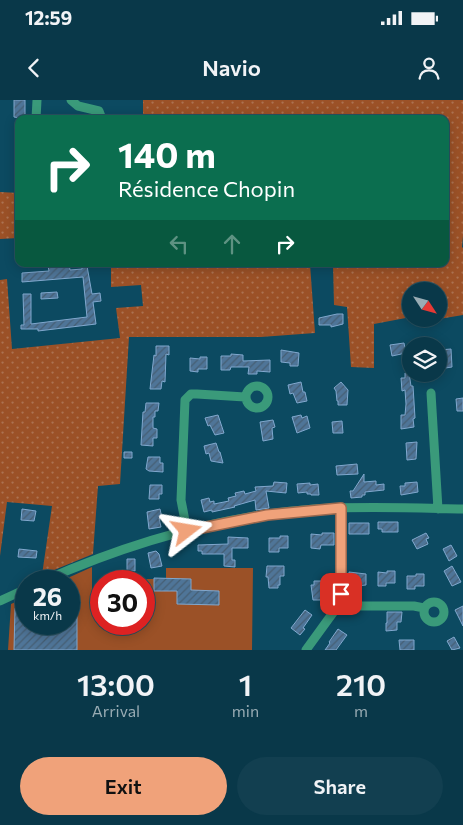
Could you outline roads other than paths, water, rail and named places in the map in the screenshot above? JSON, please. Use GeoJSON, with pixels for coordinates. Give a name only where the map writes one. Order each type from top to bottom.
{"type":"FeatureCollection","features":[{"type":"Feature","properties":{"kind":"street"},"geometry":{"type":"LineString","coordinates":[[36,115],[37,100]]}},
{"type":"Feature","properties":{"kind":"street"},"geometry":{"type":"LineString","coordinates":[[71,100],[78,106],[98,111],[100,115]]}},
{"type":"Feature","properties":{"kind":"street"},"geometry":{"type":"LineString","coordinates":[[431,393],[438,509]]}},
{"type":"Feature","properties":{"kind":"street"},"geometry":{"type":"LineString","coordinates":[[187,531],[181,500],[186,400],[191,394],[245,396]]}},
{"type":"Feature","properties":{"kind":"street"},"geometry":{"type":"LineString","coordinates":[[341,508],[340,591],[343,599],[349,604],[357,606],[414,606],[424,608]]}},
{"type":"Feature","properties":{"kind":"street"},"geometry":{"type":"LineString","coordinates":[[69,570],[91,561],[187,531],[267,515],[341,508],[463,509]]}},
{"type":"Feature","properties":{"kind":"street"},"geometry":{"type":"LineString","coordinates":[[0,601],[15,594]]}},
{"type":"Feature","properties":{"kind":"street"},"geometry":{"type":"LineString","coordinates":[[306,650],[343,599]]}}]}
